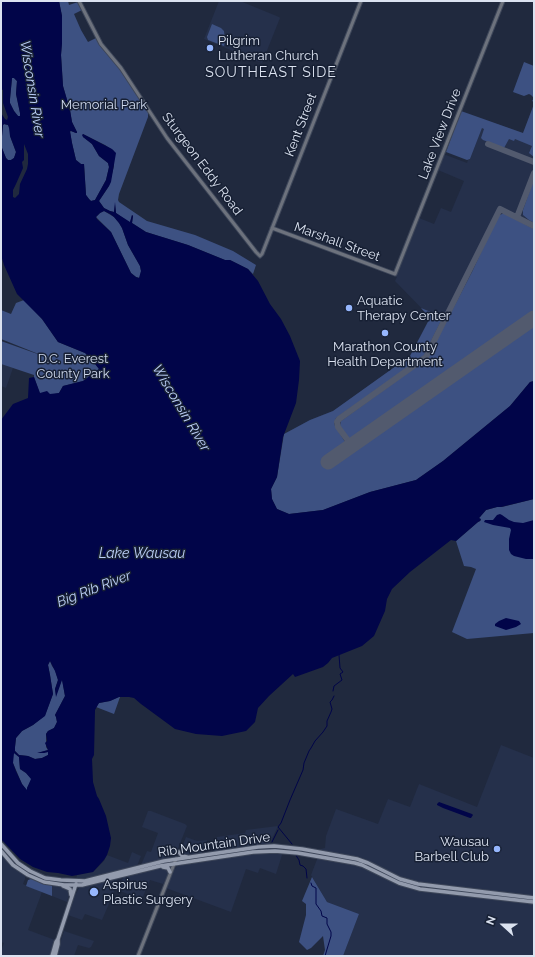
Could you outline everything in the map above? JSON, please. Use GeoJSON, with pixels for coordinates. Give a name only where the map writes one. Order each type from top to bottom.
{"type":"FeatureCollection","features":[{"type":"Feature","properties":{"kind":"main road","name":"Rib Mountain Drive"},"geometry":{"type":"LineString","coordinates":[[1,844],[18,863],[33,873],[49,879],[76,884],[158,862],[263,846],[294,848],[357,859],[400,879],[418,884],[534,898]]}},
{"type":"Feature","properties":{"kind":"main road","name":"Rib Mountain Drive"},"geometry":{"type":"LineString","coordinates":[[1,851],[13,865],[28,875],[44,882],[54,884],[95,882],[160,866],[256,852],[273,851],[291,852],[357,863],[416,888],[534,902]]}},
{"type":"Feature","properties":{"kind":"main road"},"geometry":{"type":"LineString","coordinates":[[179,852],[182,856],[190,858]]}},
{"type":"Feature","properties":{"kind":"main road"},"geometry":{"type":"LineString","coordinates":[[160,866],[167,868],[170,872]]}},
{"type":"Feature","properties":{"kind":"main road"},"geometry":{"type":"LineString","coordinates":[[54,884],[69,889],[71,891],[71,899]]}},
{"type":"Feature","properties":{"kind":"main road"},"geometry":{"type":"LineString","coordinates":[[52,956],[76,884]]}},
{"type":"Feature","properties":{"kind":"main road"},"geometry":{"type":"LineString","coordinates":[[55,956],[58,939]]}},
{"type":"Feature","properties":{"kind":"street","name":"Sturgeon Eddy Road"},"geometry":{"type":"LineString","coordinates":[[79,1],[101,44],[120,67],[166,136],[260,256]]}},
{"type":"Feature","properties":{"kind":"street","name":"Kent Street"},"geometry":{"type":"LineString","coordinates":[[260,256],[361,1]]}},
{"type":"Feature","properties":{"kind":"street","name":"Lake View Drive"},"geometry":{"type":"LineString","coordinates":[[396,274],[503,1]]}},
{"type":"Feature","properties":{"kind":"street","name":"Marshall Street"},"geometry":{"type":"LineString","coordinates":[[272,228],[396,274]]}},
{"type":"Feature","properties":{"kind":"street"},"geometry":{"type":"LineString","coordinates":[[138,956],[176,860]]}},
{"type":"Feature","properties":{"kind":"shaded area"},"geometry":{"type":"Polygon","coordinates":[[[219,1],[240,1],[280,18],[262,63],[204,39],[219,1]]]}},
{"type":"Feature","properties":{"kind":"shaded area"},"geometry":{"type":"Polygon","coordinates":[[[534,104],[534,381],[530,382],[443,461],[277,477],[284,434],[310,420],[333,411],[410,356],[430,317],[395,281],[419,218],[434,224],[441,208],[451,212],[464,181],[438,170],[444,156],[446,155],[467,163],[470,159],[485,120],[523,133],[534,104]]]}},
{"type":"Feature","properties":{"kind":"shaded area"},"geometry":{"type":"Polygon","coordinates":[[[1,364],[13,368],[6,388],[1,386],[1,364]]]}},
{"type":"Feature","properties":{"kind":"shaded area"},"geometry":{"type":"Polygon","coordinates":[[[501,745],[534,758],[534,956],[343,956],[359,914],[327,902],[311,875],[321,849],[325,848],[326,836],[336,809],[378,824],[388,799],[410,807],[419,784],[477,807],[501,745]]]}},
{"type":"Feature","properties":{"kind":"shaded area"},"geometry":{"type":"Polygon","coordinates":[[[148,811],[187,826],[175,856],[141,865],[147,851],[151,852],[158,833],[142,827],[148,811]]]}},
{"type":"Feature","properties":{"kind":"shaded area"},"geometry":{"type":"Polygon","coordinates":[[[278,826],[269,845],[212,852],[217,837],[245,833],[246,830],[278,826]]]}},
{"type":"Feature","properties":{"kind":"shaded area"},"geometry":{"type":"Polygon","coordinates":[[[186,837],[197,841],[207,840],[202,854],[184,855],[181,852],[186,837]]]}},
{"type":"Feature","properties":{"kind":"shaded area"},"geometry":{"type":"Polygon","coordinates":[[[132,852],[141,856],[137,866],[76,880],[77,875],[93,872],[104,861],[107,855],[128,863],[132,852]]]}},
{"type":"Feature","properties":{"kind":"shaded area"},"geometry":{"type":"Polygon","coordinates":[[[268,852],[281,853],[282,855],[276,874],[260,868],[258,873],[246,869],[231,912],[166,888],[177,866],[268,852]]]}},
{"type":"Feature","properties":{"kind":"shaded area"},"geometry":{"type":"Polygon","coordinates":[[[1,853],[11,865],[25,876],[23,884],[42,892],[28,930],[55,940],[50,956],[1,956],[4,943],[1,942],[1,853]]]}},
{"type":"Feature","properties":{"kind":"shaded area"},"geometry":{"type":"Polygon","coordinates":[[[159,868],[168,869],[169,873],[163,884],[150,880],[142,899],[117,890],[123,877],[159,868]]]}},
{"type":"Feature","properties":{"kind":"shaded area"},"geometry":{"type":"Polygon","coordinates":[[[113,879],[116,880],[117,885],[102,920],[85,914],[82,920],[68,915],[73,899],[79,888],[113,879]]]}},
{"type":"Feature","properties":{"kind":"shaded area"},"geometry":{"type":"Polygon","coordinates":[[[52,885],[69,890],[67,902],[52,896],[52,885]]]}},
{"type":"Feature","properties":{"kind":"shaded area"},"geometry":{"type":"Polygon","coordinates":[[[64,931],[94,941],[89,948],[78,945],[74,956],[56,956],[64,931]]]}},
{"type":"Feature","properties":{"kind":"green space","name":"Memorial Park"},"geometry":{"type":"Polygon","coordinates":[[[59,1],[68,1],[69,5],[78,2],[82,10],[74,14],[88,42],[96,38],[101,47],[120,68],[148,111],[148,117],[119,194],[119,202],[147,221],[195,235],[233,251],[256,265],[253,274],[248,269],[230,260],[225,260],[188,245],[146,232],[132,223],[132,215],[130,223],[116,213],[115,205],[114,212],[104,208],[99,201],[109,186],[114,166],[114,151],[83,134],[83,137],[92,144],[99,156],[108,163],[109,167],[106,180],[95,200],[91,201],[86,195],[84,164],[81,164],[76,160],[70,132],[77,132],[72,122],[63,86],[61,55],[62,16],[59,1]]]}},
{"type":"Feature","properties":{"kind":"green space"},"geometry":{"type":"Polygon","coordinates":[[[212,24],[224,31],[224,46],[208,40],[207,37],[212,24]]]}},
{"type":"Feature","properties":{"kind":"green space"},"geometry":{"type":"Polygon","coordinates":[[[524,62],[534,66],[534,98],[529,94],[524,96],[513,92],[524,62]]]}},
{"type":"Feature","properties":{"kind":"green space"},"geometry":{"type":"Polygon","coordinates":[[[12,78],[17,81],[16,94],[20,116],[18,116],[14,111],[10,103],[12,78]]]}},
{"type":"Feature","properties":{"kind":"green space"},"geometry":{"type":"Polygon","coordinates":[[[534,104],[534,157],[529,153],[532,146],[515,139],[514,141],[509,139],[504,148],[483,140],[481,138],[484,129],[482,128],[470,159],[467,160],[446,152],[461,111],[523,133],[534,104]]]}},
{"type":"Feature","properties":{"kind":"green space"},"geometry":{"type":"Polygon","coordinates":[[[4,124],[8,125],[10,128],[10,136],[16,152],[14,158],[11,160],[6,158],[2,148],[4,124]]]}},
{"type":"Feature","properties":{"kind":"green space"},"geometry":{"type":"Polygon","coordinates":[[[534,179],[534,223],[523,215],[523,210],[534,179]]]}},
{"type":"Feature","properties":{"kind":"green space"},"geometry":{"type":"Polygon","coordinates":[[[104,211],[114,217],[122,228],[128,245],[140,266],[140,278],[131,273],[111,232],[96,217],[104,211]]]}},
{"type":"Feature","properties":{"kind":"green space"},"geometry":{"type":"Polygon","coordinates":[[[505,214],[534,229],[534,313],[355,438],[349,438],[340,426],[341,421],[427,359],[472,272],[498,216],[505,214]]]}},
{"type":"Feature","properties":{"kind":"green space","name":"D.C. Everest County Park"},"geometry":{"type":"Polygon","coordinates":[[[24,300],[42,319],[58,342],[85,353],[99,369],[83,381],[63,386],[59,393],[50,395],[40,394],[34,375],[1,364],[1,341],[46,357],[1,339],[1,310],[11,314],[16,303],[24,300]]]}},
{"type":"Feature","properties":{"kind":"green space"},"geometry":{"type":"Polygon","coordinates":[[[421,308],[443,317],[424,355],[336,418],[334,423],[335,426],[345,442],[342,447],[326,458],[332,466],[534,325],[534,381],[530,382],[510,406],[443,461],[416,480],[370,492],[323,510],[289,514],[277,509],[272,499],[271,489],[277,477],[284,434],[310,420],[333,411],[410,356],[430,318],[421,308]]]}},
{"type":"Feature","properties":{"kind":"green space"},"geometry":{"type":"Polygon","coordinates":[[[534,499],[534,633],[467,639],[452,632],[476,569],[464,566],[456,541],[481,520],[479,518],[486,510],[534,499]]]}},
{"type":"Feature","properties":{"kind":"green space"},"geometry":{"type":"Polygon","coordinates":[[[50,661],[58,680],[55,689],[56,695],[62,679],[65,696],[55,715],[57,722],[54,728],[46,734],[46,747],[48,750],[38,753],[48,752],[48,755],[35,759],[28,756],[19,755],[15,751],[16,738],[22,731],[33,725],[45,715],[53,694],[48,665],[50,661]]]}},
{"type":"Feature","properties":{"kind":"green space"},"geometry":{"type":"Polygon","coordinates":[[[119,697],[114,714],[96,707],[99,703],[110,701],[119,697]]]}},
{"type":"Feature","properties":{"kind":"green space"},"geometry":{"type":"Polygon","coordinates":[[[14,753],[19,757],[20,769],[32,779],[27,791],[22,784],[13,763],[14,753]]]}},
{"type":"Feature","properties":{"kind":"green space"},"geometry":{"type":"Polygon","coordinates":[[[312,877],[327,902],[359,914],[343,956],[323,956],[325,950],[323,936],[307,950],[299,942],[306,915],[306,904],[302,901],[312,877]]]}},
{"type":"Feature","properties":{"kind":"green space"},"geometry":{"type":"Polygon","coordinates":[[[31,879],[52,885],[52,896],[26,886],[28,880],[31,879]]]}},
{"type":"Feature","properties":{"kind":"water","name":"Lake Wausau"},"geometry":{"type":"Polygon","coordinates":[[[1,1],[59,1],[62,16],[61,55],[63,86],[72,122],[77,132],[70,131],[76,160],[81,164],[84,164],[86,195],[91,201],[95,200],[106,180],[109,167],[108,163],[99,156],[92,144],[83,137],[83,134],[112,149],[116,153],[111,182],[99,201],[104,208],[114,212],[115,202],[116,213],[130,222],[132,215],[132,223],[146,232],[188,245],[225,260],[230,260],[248,269],[258,281],[290,336],[300,361],[296,403],[283,437],[277,477],[271,489],[272,499],[277,509],[289,514],[323,510],[370,492],[416,480],[443,461],[510,406],[530,382],[534,381],[534,499],[486,510],[479,518],[481,519],[480,521],[456,541],[451,540],[410,572],[392,589],[387,599],[385,611],[374,636],[362,646],[332,658],[323,667],[295,677],[293,674],[258,708],[255,722],[246,731],[222,736],[196,734],[175,729],[134,698],[119,697],[110,701],[99,703],[95,710],[94,755],[92,759],[93,782],[97,796],[106,816],[111,838],[110,846],[104,860],[93,872],[72,876],[47,872],[33,867],[20,859],[1,839],[1,420],[13,404],[28,398],[29,378],[34,377],[40,393],[47,391],[50,394],[59,393],[63,386],[83,381],[99,369],[85,353],[58,342],[42,319],[17,294],[4,265],[1,255],[1,113],[5,119],[7,120],[8,117],[3,103],[3,90],[1,89],[1,1]],[[12,78],[10,103],[14,111],[18,116],[20,116],[16,94],[17,81],[14,78],[12,78]],[[3,125],[2,148],[6,158],[11,160],[14,158],[16,152],[10,136],[8,125],[3,125]],[[24,144],[24,160],[22,162],[23,168],[13,190],[13,197],[15,198],[19,194],[20,184],[28,164],[28,154],[24,144]],[[104,211],[96,217],[97,219],[111,232],[131,273],[139,278],[141,271],[140,266],[128,245],[119,223],[110,214],[104,211]],[[50,661],[48,665],[53,694],[45,716],[22,731],[16,738],[15,751],[19,755],[28,756],[35,759],[48,755],[48,752],[37,753],[48,750],[45,743],[47,741],[46,734],[54,728],[57,722],[55,715],[65,696],[62,680],[56,697],[55,689],[58,680],[50,661]],[[14,753],[13,763],[22,784],[27,790],[31,779],[20,769],[19,757],[14,753]]]}},
{"type":"Feature","properties":{"kind":"water"},"geometry":{"type":"Polygon","coordinates":[[[500,514],[514,522],[523,523],[534,520],[534,559],[526,559],[511,554],[509,550],[510,528],[484,522],[485,520],[493,520],[500,514]]]}},
{"type":"Feature","properties":{"kind":"water"},"geometry":{"type":"Polygon","coordinates":[[[506,618],[519,621],[521,624],[506,630],[495,626],[495,624],[499,621],[506,618]]]}},
{"type":"Feature","properties":{"kind":"water"},"geometry":{"type":"Polygon","coordinates":[[[439,802],[473,815],[470,818],[443,808],[437,805],[439,802]]]}},
{"type":"Feature","properties":{"kind":"waterway"},"geometry":{"type":"LineString","coordinates":[[333,691],[334,686],[342,680],[340,674],[343,672],[340,668],[339,655]]}},
{"type":"Feature","properties":{"kind":"waterway"},"geometry":{"type":"LineString","coordinates":[[292,844],[278,827],[303,770],[309,751],[327,726],[327,721],[332,709],[330,702],[334,696]]}},
{"type":"Feature","properties":{"kind":"waterway"},"geometry":{"type":"LineString","coordinates":[[272,842],[278,830]]}},
{"type":"Feature","properties":{"kind":"waterway"},"geometry":{"type":"LineString","coordinates":[[296,855],[300,865],[306,869],[307,878]]}},
{"type":"Feature","properties":{"kind":"waterway"},"geometry":{"type":"LineString","coordinates":[[311,883],[312,886],[316,888],[316,904],[321,911],[322,916],[327,918],[327,924],[331,932],[325,956]]}},
{"type":"Feature","properties":{"kind":"taxiway"},"geometry":{"type":"LineString","coordinates":[[488,144],[534,162]]}},
{"type":"Feature","properties":{"kind":"taxiway"},"geometry":{"type":"LineString","coordinates":[[517,217],[534,173]]}},
{"type":"Feature","properties":{"kind":"taxiway"},"geometry":{"type":"LineString","coordinates":[[352,446],[338,427],[337,422],[339,419],[426,357],[500,209],[534,226]]}},
{"type":"Feature","properties":{"kind":"runway"},"geometry":{"type":"LineString","coordinates":[[328,462],[534,318]]}},
{"type":"Feature","properties":{"kind":"place","name":"Pilgrim Lutheran Church"},"geometry":{"type":"Point","coordinates":[210,48]}},
{"type":"Feature","properties":{"kind":"place","name":"Aquatic Therapy Center"},"geometry":{"type":"Point","coordinates":[349,308]}},
{"type":"Feature","properties":{"kind":"place","name":"Marathon County Health Department"},"geometry":{"type":"Point","coordinates":[385,333]}},
{"type":"Feature","properties":{"kind":"place","name":"Wausau Barbell Club"},"geometry":{"type":"Point","coordinates":[497,849]}},
{"type":"Feature","properties":{"kind":"place","name":"Aspirus Plastic Surgery"},"geometry":{"type":"Point","coordinates":[94,892]}},
{"type":"Feature","properties":{"kind":"district","name":"SOUTHEAST SIDE"},"geometry":{"type":"Point","coordinates":[271,73]}},
{"type":"Feature","properties":{"kind":"water label","name":"Wisconsin River"},"geometry":{"type":"Point","coordinates":[32,89]}},
{"type":"Feature","properties":{"kind":"water label","name":"Wisconsin River"},"geometry":{"type":"Point","coordinates":[181,408]}},
{"type":"Feature","properties":{"kind":"water label","name":"Big Rib River"},"geometry":{"type":"Point","coordinates":[94,589]}}]}
